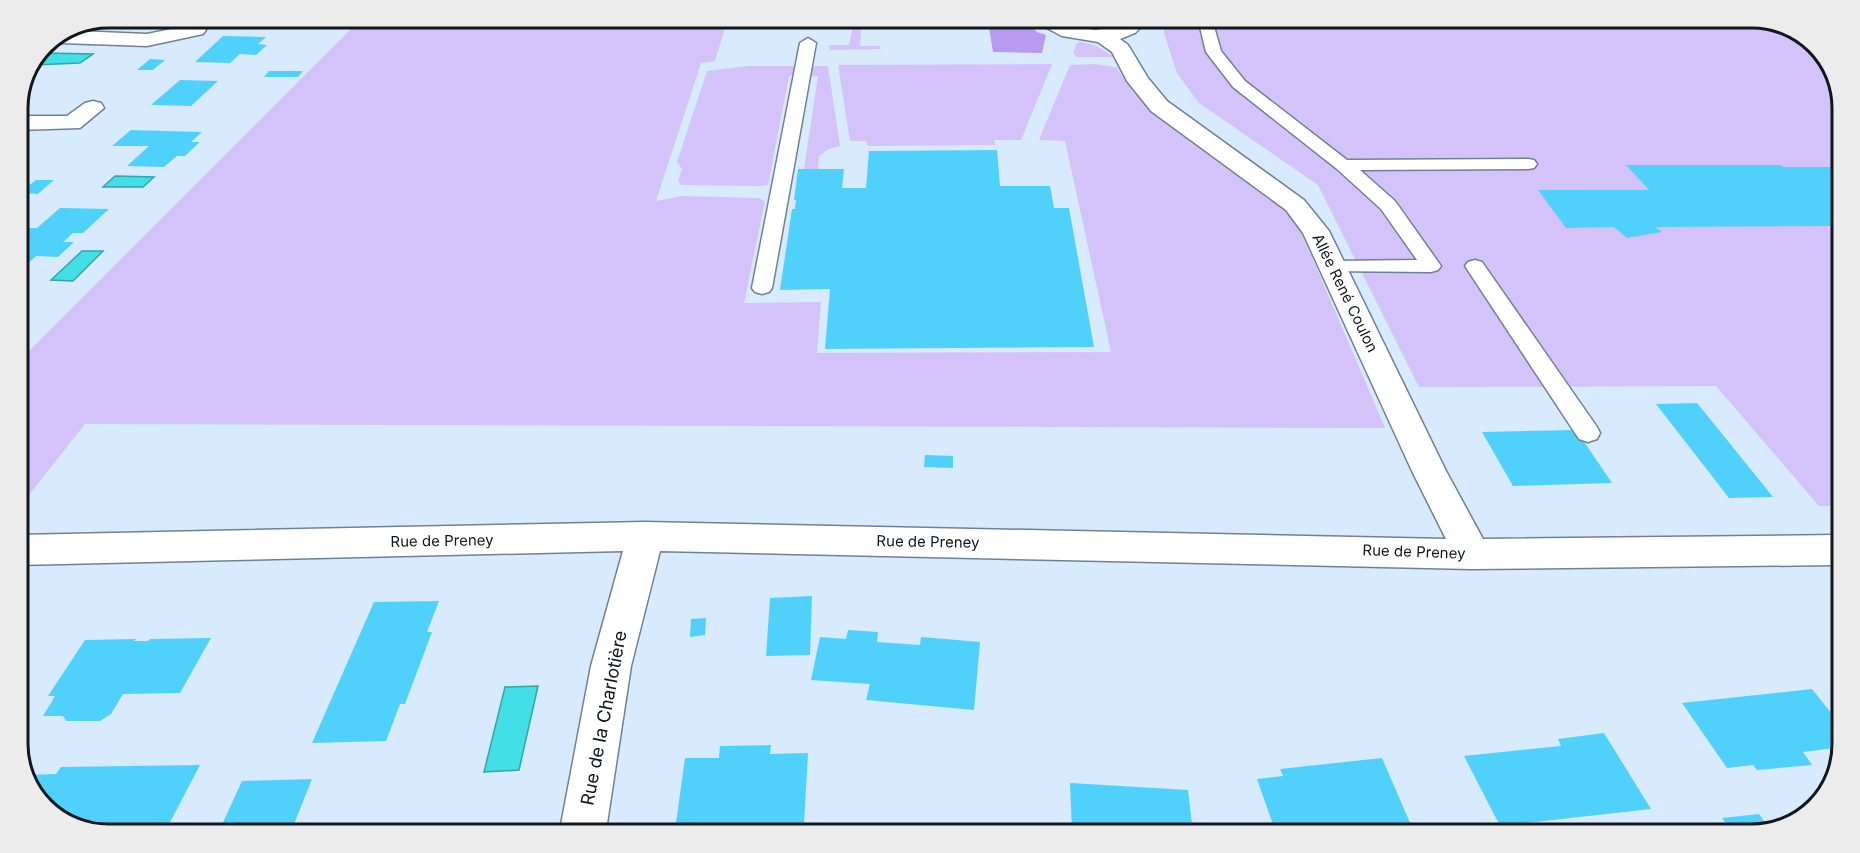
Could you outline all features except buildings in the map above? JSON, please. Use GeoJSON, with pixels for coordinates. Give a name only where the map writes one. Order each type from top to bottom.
{"type":"FeatureCollection","features":[{"type":"Feature","properties":{"kind":"street"},"geometry":{"type":"LineString","coordinates":[[1064,28],[1075,33],[1102,35],[1129,28]]}},
{"type":"Feature","properties":{"kind":"street"},"geometry":{"type":"LineString","coordinates":[[72,37],[147,40],[196,30]]}},
{"type":"Feature","properties":{"kind":"street","name":"Allée René Coulon"},"geometry":{"type":"LineString","coordinates":[[1102,35],[1120,49],[1138,81],[1159,106],[1295,205],[1316,231],[1429,471],[1472,554]]}},
{"type":"Feature","properties":{"kind":"street"},"geometry":{"type":"LineString","coordinates":[[29,123],[72,123],[93,108]]}},
{"type":"Feature","properties":{"kind":"street","name":"Rue de Preney"},"geometry":{"type":"LineString","coordinates":[[29,550],[645,536],[1472,554],[1832,550]]}},
{"type":"Feature","properties":{"kind":"street","name":"Rue de la Charlotière"},"geometry":{"type":"LineString","coordinates":[[584,824],[611,666],[645,536]]}},
{"type":"Feature","properties":{"kind":"lane"},"geometry":{"type":"LineString","coordinates":[[1207,28],[1214,52],[1239,84],[1343,165],[1388,205],[1431,266],[1333,267]]}},
{"type":"Feature","properties":{"kind":"lane"},"geometry":{"type":"LineString","coordinates":[[762,288],[808,43]]}},
{"type":"Feature","properties":{"kind":"lane"},"geometry":{"type":"LineString","coordinates":[[1343,165],[1528,164]]}},
{"type":"Feature","properties":{"kind":"lane"},"geometry":{"type":"LineString","coordinates":[[1475,266],[1588,433]]}},
{"type":"Feature","properties":{"kind":"shaded area"},"geometry":{"type":"Polygon","coordinates":[[[352,28],[725,28],[715,61],[701,63],[656,201],[682,196],[758,198],[765,201],[744,303],[821,302],[817,353],[1111,352],[1065,141],[1039,140],[1070,65],[1094,64],[1116,67],[1134,93],[1162,119],[1280,205],[1297,222],[1385,428],[85,424],[29,495],[29,351],[352,28]]]}},
{"type":"Feature","properties":{"kind":"shaded area"},"geometry":{"type":"Polygon","coordinates":[[[853,28],[861,28],[860,46],[880,46],[881,49],[830,50],[829,45],[849,45],[853,28]]]}},
{"type":"Feature","properties":{"kind":"shaded area"},"geometry":{"type":"Polygon","coordinates":[[[989,28],[1033,28],[1046,35],[1042,53],[993,52],[989,28]]]}},
{"type":"Feature","properties":{"kind":"shaded area"},"geometry":{"type":"Polygon","coordinates":[[[1164,28],[1752,28],[1767,30],[1796,42],[1818,64],[1827,83],[1831,103],[1832,506],[1819,506],[1716,386],[1419,387],[1318,185],[1199,103],[1177,73],[1164,28]]]}},
{"type":"Feature","properties":{"kind":"shaded area"},"geometry":{"type":"Polygon","coordinates":[[[1077,43],[1097,46],[1114,57],[1077,57],[1073,53],[1077,43]]]}},
{"type":"Feature","properties":{"kind":"shaded area"},"geometry":{"type":"Polygon","coordinates":[[[51,53],[93,54],[80,63],[42,65],[51,53]]]}},
{"type":"Feature","properties":{"kind":"shaded area"},"geometry":{"type":"Polygon","coordinates":[[[1052,64],[1021,140],[994,140],[996,145],[868,146],[866,141],[850,141],[838,65],[1052,64]]]}},
{"type":"Feature","properties":{"kind":"shaded area"},"geometry":{"type":"Polygon","coordinates":[[[747,66],[795,66],[793,75],[789,76],[768,185],[681,185],[678,181],[682,169],[677,162],[707,71],[747,66]]]}},
{"type":"Feature","properties":{"kind":"shaded area"},"geometry":{"type":"Polygon","coordinates":[[[810,66],[828,66],[840,146],[827,150],[819,156],[818,169],[804,169],[818,76],[808,76],[810,66]]]}},
{"type":"Feature","properties":{"kind":"shaded area"},"geometry":{"type":"Polygon","coordinates":[[[115,176],[154,177],[143,187],[103,187],[115,176]]]}},
{"type":"Feature","properties":{"kind":"shaded area"},"geometry":{"type":"Polygon","coordinates":[[[82,251],[103,251],[73,281],[51,280],[82,251]]]}},
{"type":"Feature","properties":{"kind":"shaded area"},"geometry":{"type":"Polygon","coordinates":[[[538,686],[519,770],[484,772],[505,687],[538,686]]]}}]}
